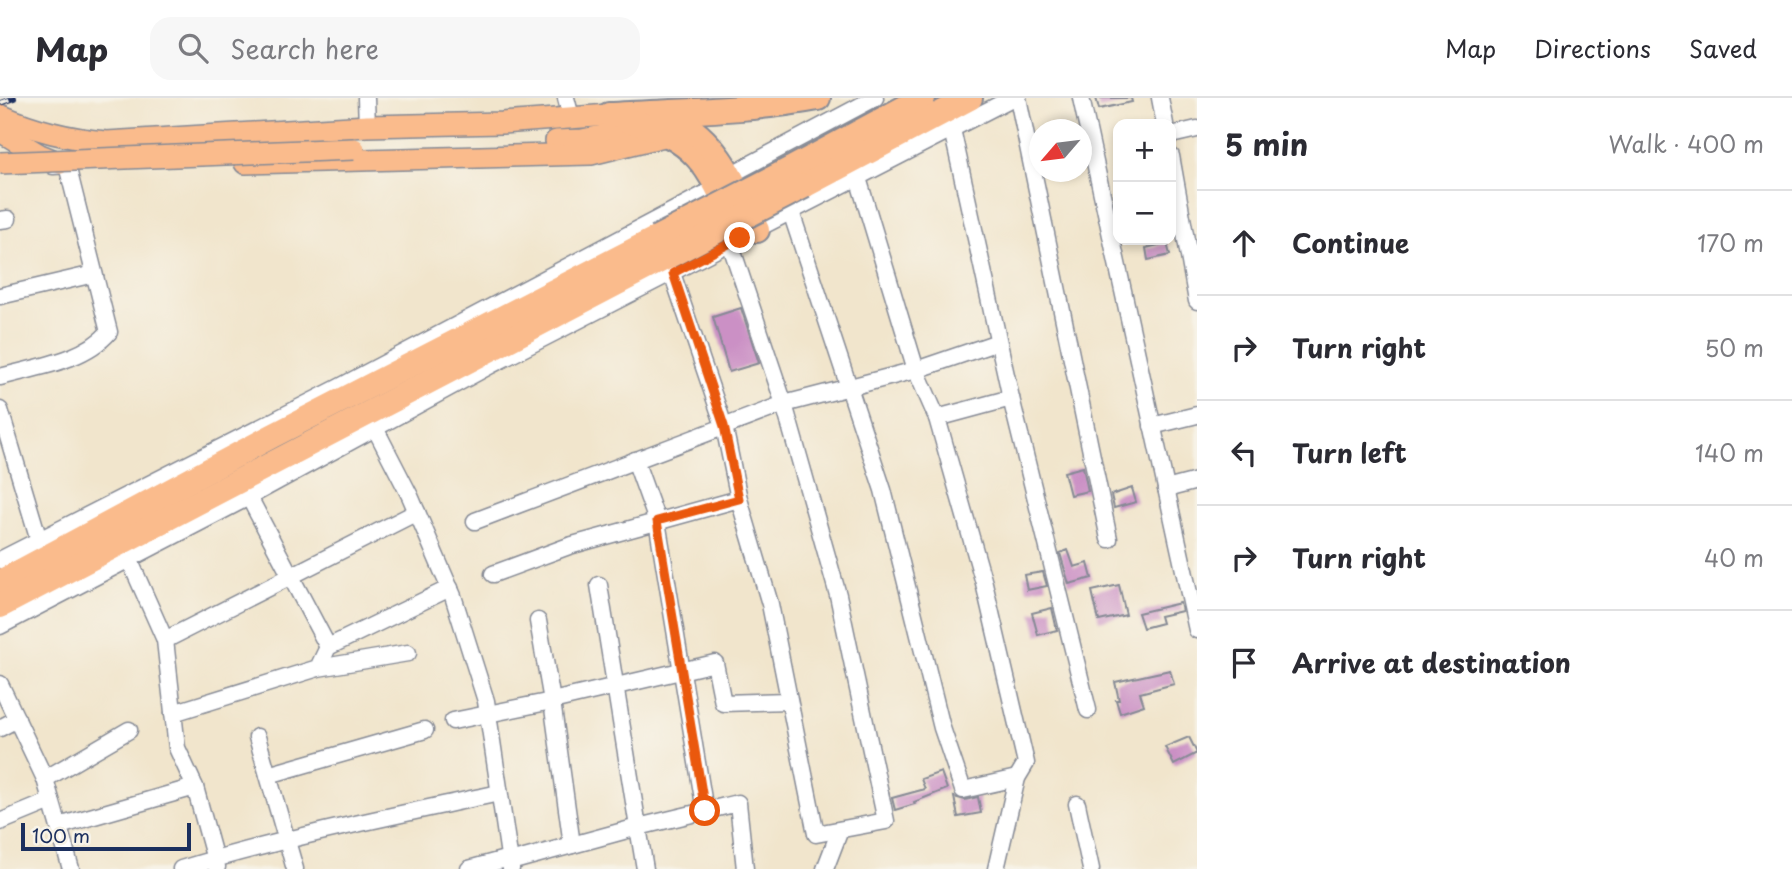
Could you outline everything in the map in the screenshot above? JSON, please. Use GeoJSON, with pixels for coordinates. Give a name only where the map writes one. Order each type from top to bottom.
{"type":"FeatureCollection","features":[{"type":"Feature","properties":{"kind":"highway"},"geometry":{"type":"LineString","coordinates":[[609,116],[659,118],[716,104],[818,98]]}},
{"type":"Feature","properties":{"kind":"highway"},"geometry":{"type":"LineString","coordinates":[[0,606],[666,256],[797,178],[923,98]]}},
{"type":"Feature","properties":{"kind":"highway"},"geometry":{"type":"LineString","coordinates":[[797,178],[970,98]]}},
{"type":"Feature","properties":{"kind":"highway"},"geometry":{"type":"LineString","coordinates":[[659,118],[724,181],[742,237]]}},
{"type":"Feature","properties":{"kind":"highway"},"geometry":{"type":"LineString","coordinates":[[0,582],[272,436],[666,256]]}},
{"type":"Feature","properties":{"kind":"main road"},"geometry":{"type":"LineString","coordinates":[[0,116],[48,132],[107,142],[367,126],[502,123],[568,107],[609,116]]}},
{"type":"Feature","properties":{"kind":"main road"},"geometry":{"type":"LineString","coordinates":[[0,163],[582,140],[659,118]]}},
{"type":"Feature","properties":{"kind":"main road"},"geometry":{"type":"LineString","coordinates":[[0,131],[40,155],[72,167],[591,154],[659,118]]}},
{"type":"Feature","properties":{"kind":"street"},"geometry":{"type":"LineString","coordinates":[[366,98],[367,126]]}},
{"type":"Feature","properties":{"kind":"street"},"geometry":{"type":"LineString","coordinates":[[0,560],[338,388],[875,98]]}},
{"type":"Feature","properties":{"kind":"street"},"geometry":{"type":"LineString","coordinates":[[0,626],[249,497],[491,365],[666,256],[742,237],[1012,98]]}},
{"type":"Feature","properties":{"kind":"street"},"geometry":{"type":"LineString","coordinates":[[1018,98],[1108,539]]}},
{"type":"Feature","properties":{"kind":"street"},"geometry":{"type":"LineString","coordinates":[[1081,98],[1166,489],[1189,557],[1197,627]]}},
{"type":"Feature","properties":{"kind":"street"},"geometry":{"type":"LineString","coordinates":[[1160,98],[1164,119]]}},
{"type":"Feature","properties":{"kind":"street"},"geometry":{"type":"LineString","coordinates":[[952,129],[1011,398],[1087,710]]}},
{"type":"Feature","properties":{"kind":"street"},"geometry":{"type":"LineString","coordinates":[[1176,134],[1197,129]]}},
{"type":"Feature","properties":{"kind":"street"},"geometry":{"type":"LineString","coordinates":[[0,169],[72,167],[109,332],[100,343],[55,363],[0,377]]}},
{"type":"Feature","properties":{"kind":"street"},"geometry":{"type":"LineString","coordinates":[[858,178],[916,370],[937,418],[984,583],[1026,763],[1017,778],[996,869]]}},
{"type":"Feature","properties":{"kind":"street"},"geometry":{"type":"LineString","coordinates":[[1176,182],[1197,301]]}},
{"type":"Feature","properties":{"kind":"street"},"geometry":{"type":"LineString","coordinates":[[791,212],[883,490],[942,728],[963,790],[1017,778]]}},
{"type":"Feature","properties":{"kind":"street"},"geometry":{"type":"LineString","coordinates":[[666,256],[724,426],[739,499],[770,604],[816,834],[886,821],[838,596],[784,404],[742,237]]}},
{"type":"Feature","properties":{"kind":"street"},"geometry":{"type":"LineString","coordinates":[[0,296],[94,274]]}},
{"type":"Feature","properties":{"kind":"street"},"geometry":{"type":"LineString","coordinates":[[475,521],[784,404],[916,370],[999,342]]}},
{"type":"Feature","properties":{"kind":"street"},"geometry":{"type":"LineString","coordinates":[[937,418],[1011,398]]}},
{"type":"Feature","properties":{"kind":"street"},"geometry":{"type":"LineString","coordinates":[[0,410],[6,451],[39,540]]}},
{"type":"Feature","properties":{"kind":"street"},"geometry":{"type":"LineString","coordinates":[[1152,426],[1197,415]]}},
{"type":"Feature","properties":{"kind":"street"},"geometry":{"type":"LineString","coordinates":[[375,428],[417,512],[450,589],[486,701],[510,863]]}},
{"type":"Feature","properties":{"kind":"street"},"geometry":{"type":"LineString","coordinates":[[635,460],[657,521],[705,811]]}},
{"type":"Feature","properties":{"kind":"street"},"geometry":{"type":"LineString","coordinates":[[1166,489],[1197,481]]}},
{"type":"Feature","properties":{"kind":"street"},"geometry":{"type":"LineString","coordinates":[[249,497],[328,647]]}},
{"type":"Feature","properties":{"kind":"street"},"geometry":{"type":"LineString","coordinates":[[493,574],[569,546],[739,499]]}},
{"type":"Feature","properties":{"kind":"street"},"geometry":{"type":"LineString","coordinates":[[165,640],[417,512]]}},
{"type":"Feature","properties":{"kind":"street"},"geometry":{"type":"LineString","coordinates":[[129,559],[165,640],[177,748],[195,787],[216,864]]}},
{"type":"Feature","properties":{"kind":"street"},"geometry":{"type":"LineString","coordinates":[[599,585],[645,869]]}},
{"type":"Feature","properties":{"kind":"street"},"geometry":{"type":"LineString","coordinates":[[318,668],[328,647],[450,589]]}},
{"type":"Feature","properties":{"kind":"street"},"geometry":{"type":"LineString","coordinates":[[538,621],[572,845]]}},
{"type":"Feature","properties":{"kind":"street"},"geometry":{"type":"LineString","coordinates":[[173,713],[318,668],[408,653]]}},
{"type":"Feature","properties":{"kind":"street"},"geometry":{"type":"LineString","coordinates":[[453,721],[715,663],[723,703],[788,701]]}},
{"type":"Feature","properties":{"kind":"street"},"geometry":{"type":"LineString","coordinates":[[0,684],[45,779],[71,869]]}},
{"type":"Feature","properties":{"kind":"street"},"geometry":{"type":"LineString","coordinates":[[0,728],[17,719]]}},
{"type":"Feature","properties":{"kind":"street"},"geometry":{"type":"LineString","coordinates":[[45,779],[129,730]]}},
{"type":"Feature","properties":{"kind":"street"},"geometry":{"type":"LineString","coordinates":[[268,775],[425,730]]}},
{"type":"Feature","properties":{"kind":"street"},"geometry":{"type":"LineString","coordinates":[[257,737],[295,869]]}},
{"type":"Feature","properties":{"kind":"street"},"geometry":{"type":"LineString","coordinates":[[59,826],[195,787]]}},
{"type":"Feature","properties":{"kind":"street"},"geometry":{"type":"LineString","coordinates":[[181,869],[216,864],[287,841],[499,793]]}},
{"type":"Feature","properties":{"kind":"street"},"geometry":{"type":"LineString","coordinates":[[0,822],[51,801]]}},
{"type":"Feature","properties":{"kind":"street"},"geometry":{"type":"LineString","coordinates":[[469,869],[510,863],[638,827],[738,803],[745,869]]}},
{"type":"Feature","properties":{"kind":"street"},"geometry":{"type":"LineString","coordinates":[[1077,804],[1091,869]]}},
{"type":"Feature","properties":{"kind":"street"},"geometry":{"type":"LineString","coordinates":[[825,869],[840,830]]}},
{"type":"Feature","properties":{"kind":"building"},"geometry":{"type":"Polygon","coordinates":[[[1096,98],[1131,98],[1132,102],[1099,109],[1096,98]]]}},
{"type":"Feature","properties":{"kind":"building"},"geometry":{"type":"Polygon","coordinates":[[[1168,245],[1170,255],[1148,260],[1146,248],[1168,245]]]}},
{"type":"Feature","properties":{"kind":"building"},"geometry":{"type":"Polygon","coordinates":[[[741,308],[759,363],[729,372],[713,317],[741,308]]]}},
{"type":"Feature","properties":{"kind":"building"},"geometry":{"type":"Polygon","coordinates":[[[1083,467],[1088,491],[1070,495],[1064,472],[1083,467]]]}},
{"type":"Feature","properties":{"kind":"building"},"geometry":{"type":"Polygon","coordinates":[[[1132,488],[1136,502],[1114,508],[1111,495],[1132,488]]]}},
{"type":"Feature","properties":{"kind":"building"},"geometry":{"type":"Polygon","coordinates":[[[1068,550],[1074,567],[1088,563],[1092,578],[1069,584],[1060,553],[1068,550]]]}},
{"type":"Feature","properties":{"kind":"building"},"geometry":{"type":"Polygon","coordinates":[[[1043,572],[1047,586],[1027,590],[1024,575],[1043,572]]]}},
{"type":"Feature","properties":{"kind":"building"},"geometry":{"type":"Polygon","coordinates":[[[1119,585],[1126,615],[1099,621],[1092,591],[1119,585]]]}},
{"type":"Feature","properties":{"kind":"building"},"geometry":{"type":"Polygon","coordinates":[[[1180,603],[1182,611],[1160,616],[1162,623],[1143,628],[1138,613],[1180,603]]]}},
{"type":"Feature","properties":{"kind":"building"},"geometry":{"type":"Polygon","coordinates":[[[1052,608],[1057,630],[1038,635],[1032,613],[1052,608]]]}},
{"type":"Feature","properties":{"kind":"building"},"geometry":{"type":"Polygon","coordinates":[[[1170,670],[1174,684],[1140,693],[1144,705],[1120,713],[1115,682],[1170,670]]]}},
{"type":"Feature","properties":{"kind":"building"},"geometry":{"type":"Polygon","coordinates":[[[1189,737],[1197,753],[1174,765],[1165,747],[1189,737]]]}},
{"type":"Feature","properties":{"kind":"building"},"geometry":{"type":"Polygon","coordinates":[[[941,772],[947,789],[895,810],[892,798],[925,789],[921,779],[941,772]]]}},
{"type":"Feature","properties":{"kind":"building"},"geometry":{"type":"Polygon","coordinates":[[[954,797],[965,800],[978,797],[981,813],[958,817],[954,797]]]}},
{"type":"Feature","properties":{"kind":"railway"},"geometry":{"type":"LineString","coordinates":[[0,103],[14,98]]}},
{"type":"Feature","properties":{"kind":"route"},"geometry":{"type":"LineString","coordinates":[[705,811],[657,521],[739,499],[724,426],[673,273],[740,238]]}}]}
